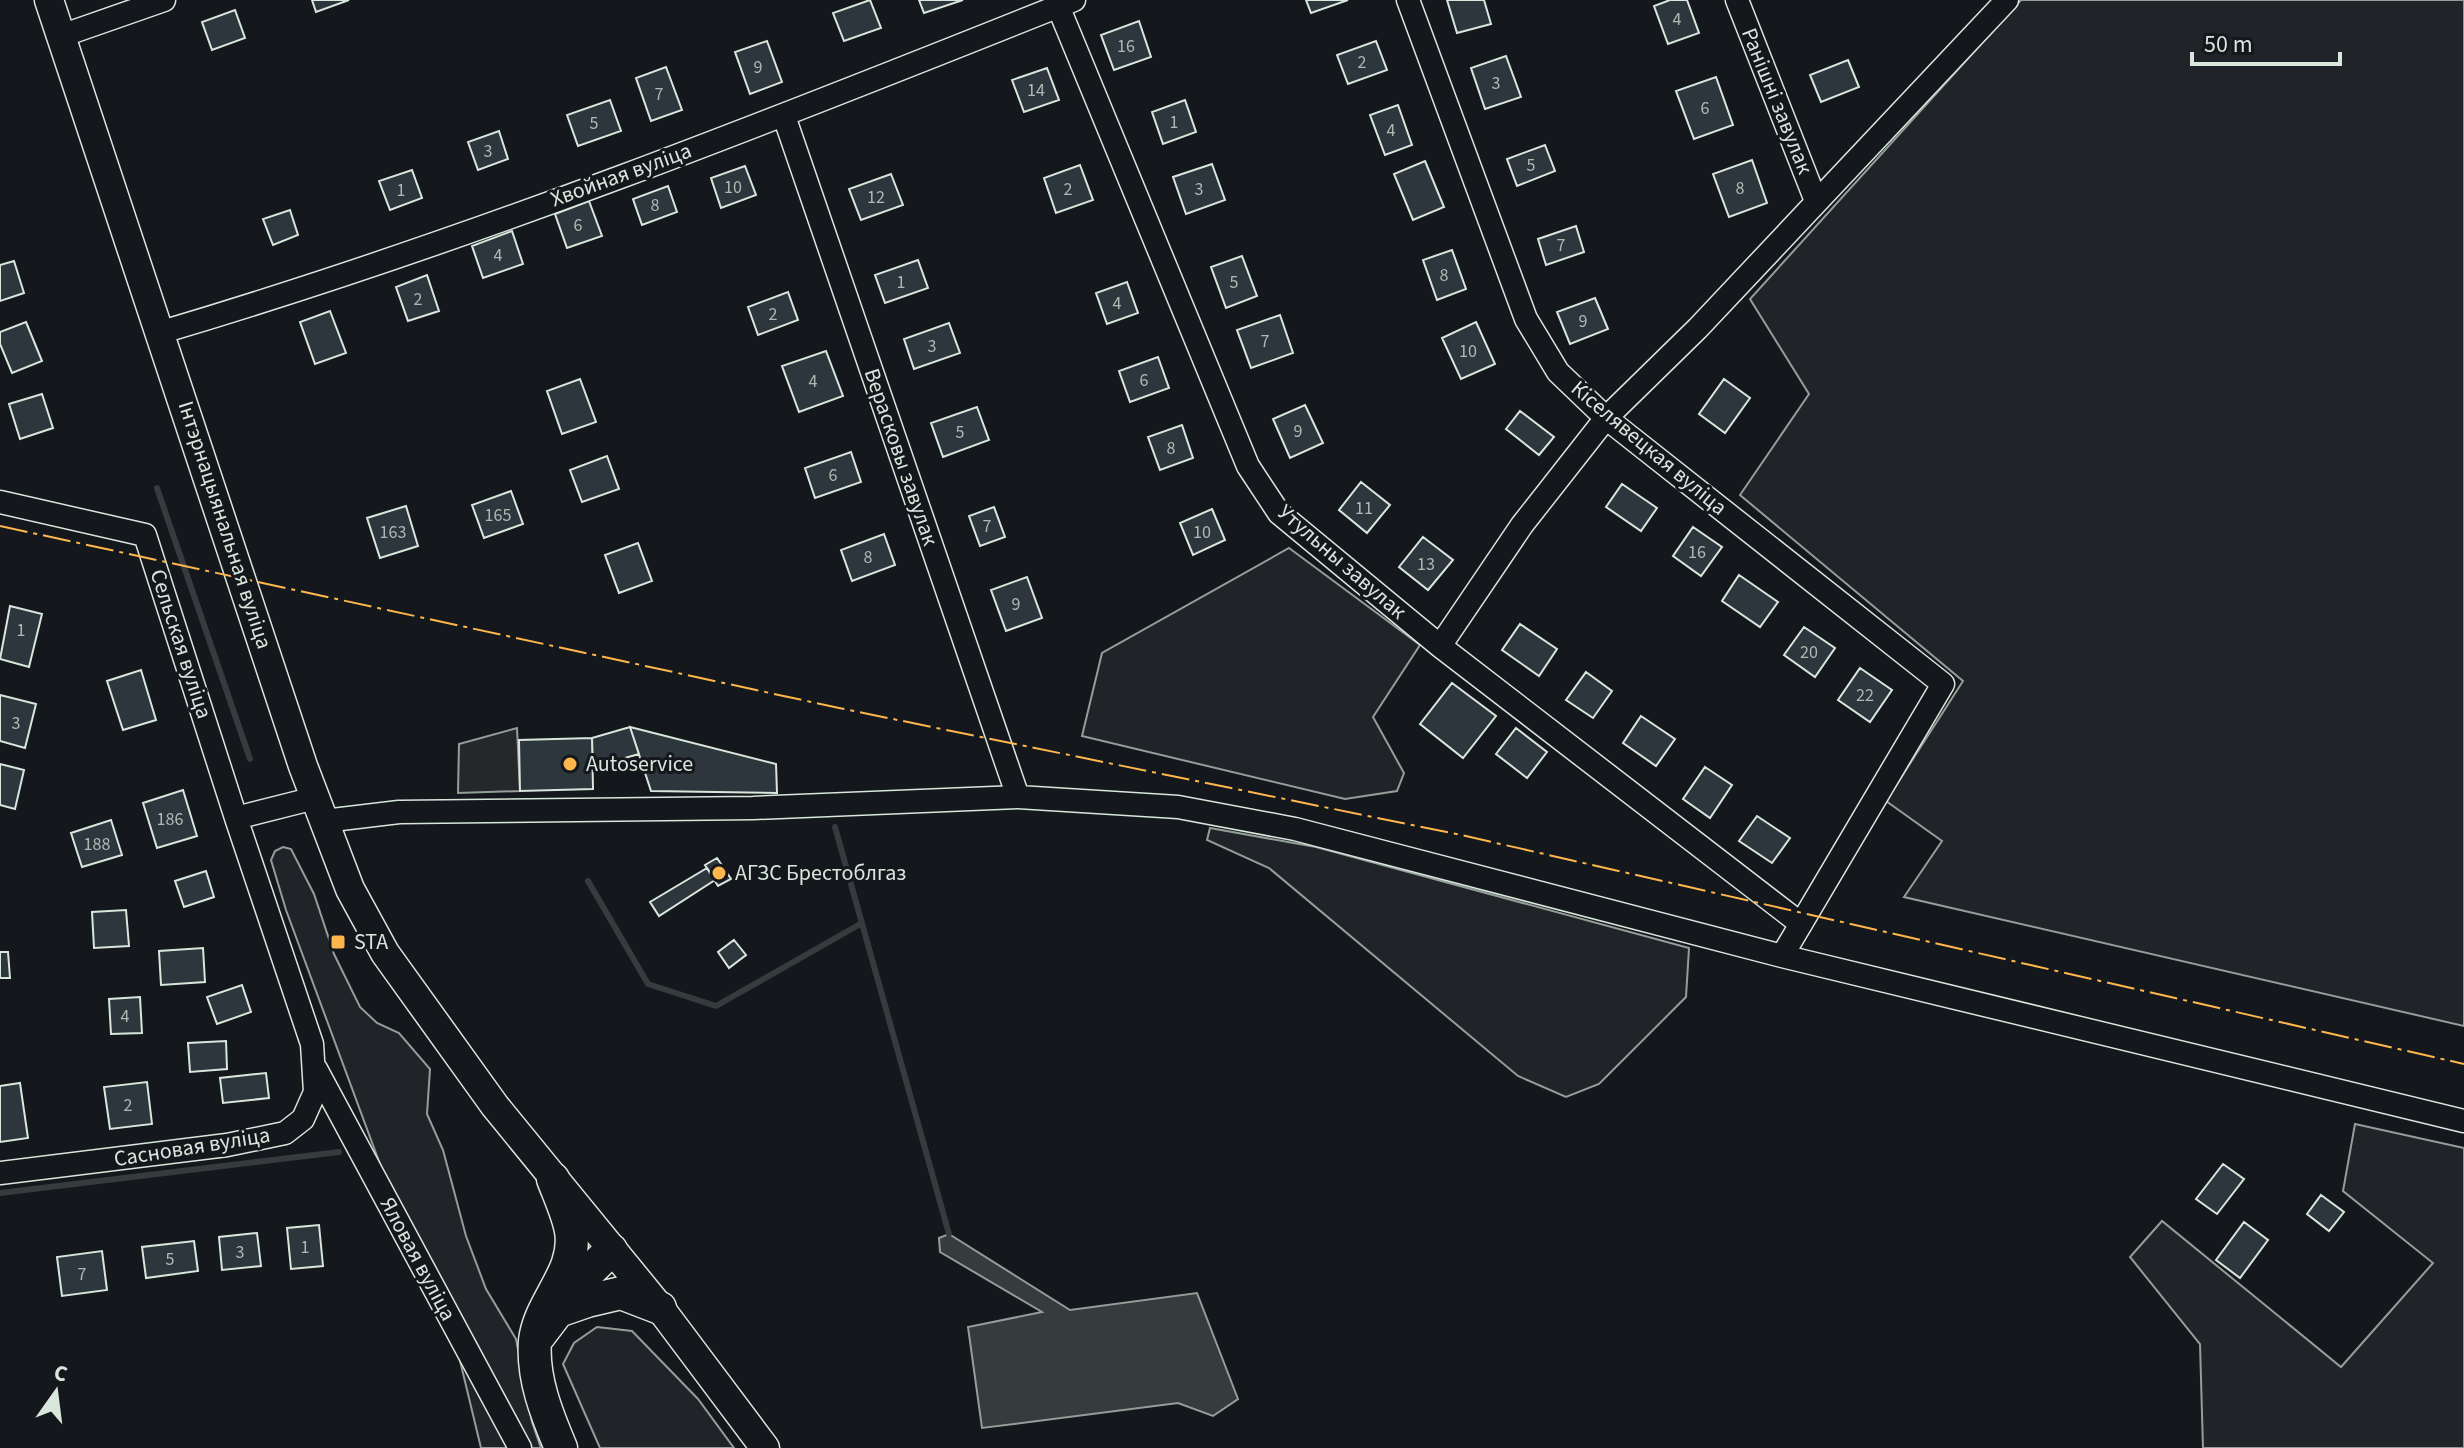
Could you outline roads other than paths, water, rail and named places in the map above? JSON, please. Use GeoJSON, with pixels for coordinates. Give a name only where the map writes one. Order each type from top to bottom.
{"type":"FeatureCollection","features":[{"type":"Feature","properties":{"kind":"highway"},"geometry":{"type":"LineString","coordinates":[[553,1179],[572,1233],[567,1267],[542,1311],[535,1342],[542,1402],[561,1448]]}},
{"type":"Feature","properties":{"kind":"highway"},"geometry":{"type":"LineString","coordinates":[[535,1342],[546,1316],[611,1250]]}},
{"type":"Feature","properties":{"kind":"highway"},"geometry":{"type":"LineString","coordinates":[[535,1342],[558,1311],[587,1301],[621,1293],[660,1308]]}},
{"type":"Feature","properties":{"kind":"main road","name":"Інтэрнацыянальная вуліца"},"geometry":{"type":"LineString","coordinates":[[49,0],[320,809],[350,889],[385,953],[441,1031],[553,1179],[660,1308],[765,1448]]}},
{"type":"Feature","properties":{"kind":"street"},"geometry":{"type":"LineString","coordinates":[[61,36],[164,0]]}},
{"type":"Feature","properties":{"kind":"street","name":"Кіселявецкая вуліца"},"geometry":{"type":"LineString","coordinates":[[1408,0],[1526,319],[1558,372],[1606,418],[1943,684],[1801,924]]}},
{"type":"Feature","properties":{"kind":"street","name":"Ранішні завулак"},"geometry":{"type":"LineString","coordinates":[[1737,0],[1816,201]]}},
{"type":"Feature","properties":{"kind":"street"},"geometry":{"type":"LineString","coordinates":[[1440,646],[1522,525],[1606,418],[1698,328],[2007,0]]}},
{"type":"Feature","properties":{"kind":"street","name":"Хвойная вуліца"},"geometry":{"type":"LineString","coordinates":[[162,332],[246,307],[784,116],[1066,3]]}},
{"type":"Feature","properties":{"kind":"street","name":"Утульны завулак"},"geometry":{"type":"LineString","coordinates":[[1066,3],[1248,466],[1279,513],[1440,646],[1801,924]]}},
{"type":"Feature","properties":{"kind":"street","name":"Верасковы завулак"},"geometry":{"type":"LineString","coordinates":[[784,116],[1018,797]]}},
{"type":"Feature","properties":{"kind":"street","name":"Сельская вуліца"},"geometry":{"type":"LineString","coordinates":[[0,502],[145,535],[236,818]]}},
{"type":"Feature","properties":{"kind":"street"},"geometry":{"type":"LineString","coordinates":[[236,818],[320,809],[399,812],[753,808],[1018,797],[1178,807],[1295,829],[1782,956],[2464,1121]]}},
{"type":"Feature","properties":{"kind":"street","name":"Сасновая вуліца"},"geometry":{"type":"LineString","coordinates":[[0,1173],[227,1145],[285,1133],[303,1119],[315,1092],[316,1069],[312,1044],[236,818]]}},
{"type":"Feature","properties":{"kind":"street"},"geometry":{"type":"LineString","coordinates":[[1782,956],[1801,924]]}},
{"type":"Feature","properties":{"kind":"street","name":"Яловая вуліца"},"geometry":{"type":"LineString","coordinates":[[316,1069],[520,1448]]}},
{"type":"Feature","properties":{"kind":"waterway"},"geometry":{"type":"LineString","coordinates":[[157,488],[250,759]]}},
{"type":"Feature","properties":{"kind":"waterway"},"geometry":{"type":"LineString","coordinates":[[835,827],[949,1234]]}},
{"type":"Feature","properties":{"kind":"waterway"},"geometry":{"type":"LineString","coordinates":[[588,881],[648,984],[716,1006],[862,923]]}},
{"type":"Feature","properties":{"kind":"waterway"},"geometry":{"type":"LineString","coordinates":[[0,1193],[339,1152]]}},
{"type":"Feature","properties":{"kind":"place","name":"Autoservice"},"geometry":{"type":"Point","coordinates":[570,764]}},
{"type":"Feature","properties":{"kind":"place","name":"АГЗС Брестоблгаз"},"geometry":{"type":"Point","coordinates":[719,873]}},
{"type":"Feature","properties":{"kind":"place","name":"STA"},"geometry":{"type":"Point","coordinates":[338,942]}}]}
